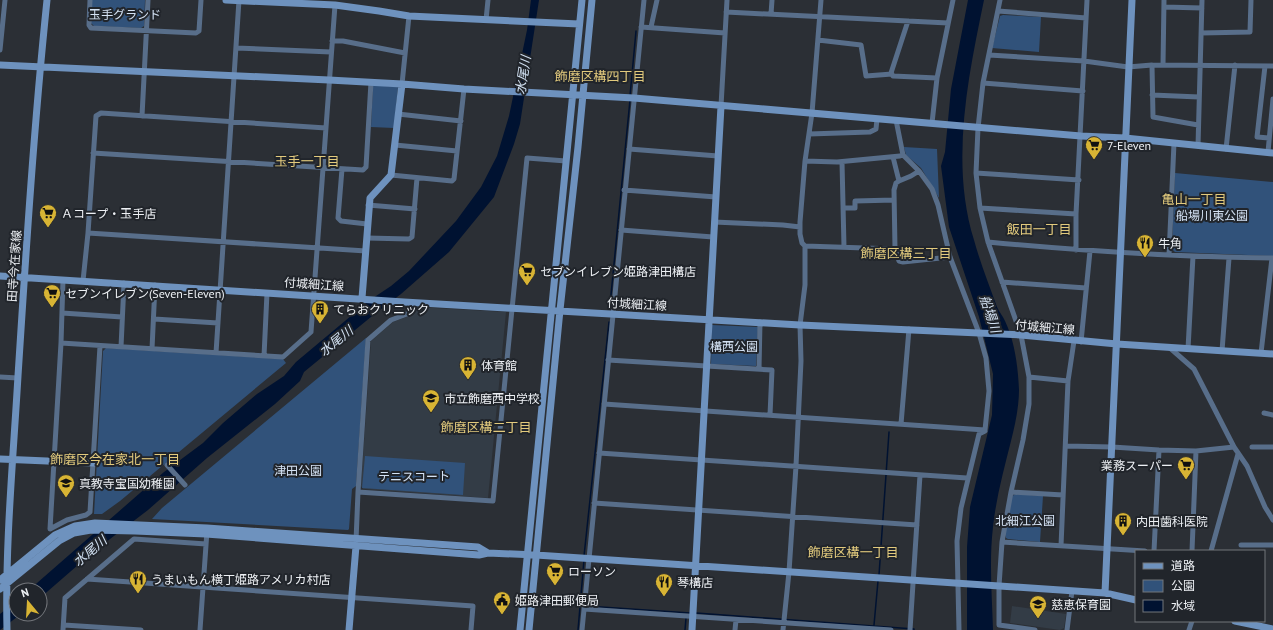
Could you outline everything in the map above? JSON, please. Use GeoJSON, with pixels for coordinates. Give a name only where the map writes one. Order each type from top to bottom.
{"type":"FeatureCollection","features":[{"type":"Feature","properties":{"kind":"street"},"geometry":{"type":"LineString","coordinates":[[0,50],[1,23],[5,0]]}},
{"type":"Feature","properties":{"kind":"street","name":"田寺今在家線"},"geometry":{"type":"LineString","coordinates":[[7,630],[6,598],[3,582],[7,574],[12,459],[24,277],[40,68],[47,0]]}},
{"type":"Feature","properties":{"kind":"street"},"geometry":{"type":"LineString","coordinates":[[90,0],[89,25],[91,28],[196,33],[199,31],[201,0]]}},
{"type":"Feature","properties":{"kind":"street"},"geometry":{"type":"LineString","coordinates":[[142,116],[148,0]]}},
{"type":"Feature","properties":{"kind":"street"},"geometry":{"type":"LineString","coordinates":[[226,0],[335,5],[379,10],[409,16],[579,24]]}},
{"type":"Feature","properties":{"kind":"street"},"geometry":{"type":"LineString","coordinates":[[216,353],[235,76],[238,0]]}},
{"type":"Feature","properties":{"kind":"street"},"geometry":{"type":"LineString","coordinates":[[486,20],[488,0]]}},
{"type":"Feature","properties":{"kind":"street"},"geometry":{"type":"LineString","coordinates":[[520,630],[582,0]]}},
{"type":"Feature","properties":{"kind":"street"},"geometry":{"type":"LineString","coordinates":[[529,630],[592,0]]}},
{"type":"Feature","properties":{"kind":"street"},"geometry":{"type":"LineString","coordinates":[[582,630],[624,190],[644,0]]}},
{"type":"Feature","properties":{"kind":"street"},"geometry":{"type":"LineString","coordinates":[[651,27],[657,0]]}},
{"type":"Feature","properties":{"kind":"street"},"geometry":{"type":"LineString","coordinates":[[692,630],[727,0]]}},
{"type":"Feature","properties":{"kind":"street"},"geometry":{"type":"LineString","coordinates":[[771,14],[772,0]]}},
{"type":"Feature","properties":{"kind":"street"},"geometry":{"type":"LineString","coordinates":[[783,630],[789,572],[799,417],[801,361],[800,325],[804,285],[805,246],[801,238],[800,228],[805,161],[812,113],[821,0]]}},
{"type":"Feature","properties":{"kind":"street"},"geometry":{"type":"LineString","coordinates":[[932,123],[937,78],[953,0]]}},
{"type":"Feature","properties":{"kind":"street"},"geometry":{"type":"LineString","coordinates":[[1000,0],[983,83],[978,128],[976,173],[980,208],[988,242],[1002,282],[1029,377],[1029,404],[1002,542],[998,586],[999,625],[1035,630]]}},
{"type":"Feature","properties":{"kind":"street"},"geometry":{"type":"LineString","coordinates":[[1076,250],[1076,214],[1079,180],[1087,0]]}},
{"type":"Feature","properties":{"kind":"street"},"geometry":{"type":"LineString","coordinates":[[1105,593],[1132,0]]}},
{"type":"Feature","properties":{"kind":"street"},"geometry":{"type":"LineString","coordinates":[[1163,65],[1164,0]]}},
{"type":"Feature","properties":{"kind":"street"},"geometry":{"type":"LineString","coordinates":[[1198,146],[1202,0]]}},
{"type":"Feature","properties":{"kind":"street"},"geometry":{"type":"LineString","coordinates":[[1201,33],[1250,32],[1251,0]]}},
{"type":"Feature","properties":{"kind":"street"},"geometry":{"type":"LineString","coordinates":[[61,343],[152,350],[283,357],[311,332],[335,5]]}},
{"type":"Feature","properties":{"kind":"street"},"geometry":{"type":"LineString","coordinates":[[1164,8],[1202,8]]}},
{"type":"Feature","properties":{"kind":"street"},"geometry":{"type":"LineString","coordinates":[[998,10],[1086,18]]}},
{"type":"Feature","properties":{"kind":"street"},"geometry":{"type":"LineString","coordinates":[[726,12],[948,23]]}},
{"type":"Feature","properties":{"kind":"street"},"geometry":{"type":"LineString","coordinates":[[362,298],[368,205],[370,198],[391,175],[409,16]]}},
{"type":"Feature","properties":{"kind":"street"},"geometry":{"type":"LineString","coordinates":[[892,74],[891,73],[908,21]]}},
{"type":"Feature","properties":{"kind":"street"},"geometry":{"type":"LineString","coordinates":[[641,27],[725,32]]}},
{"type":"Feature","properties":{"kind":"street"},"geometry":{"type":"LineString","coordinates":[[818,40],[861,45],[866,76],[892,74],[893,76],[937,78]]}},
{"type":"Feature","properties":{"kind":"street"},"geometry":{"type":"LineString","coordinates":[[332,41],[343,41],[405,53]]}},
{"type":"Feature","properties":{"kind":"street"},"geometry":{"type":"LineString","coordinates":[[236,48],[331,52]]}},
{"type":"Feature","properties":{"kind":"street"},"geometry":{"type":"LineString","coordinates":[[989,55],[1084,61],[1128,66],[1200,64],[1273,66]]}},
{"type":"Feature","properties":{"kind":"street"},"geometry":{"type":"LineString","coordinates":[[0,65],[371,82],[464,89],[634,98],[978,128],[1125,138],[1270,153],[1269,138],[1273,100]]}},
{"type":"Feature","properties":{"kind":"street"},"geometry":{"type":"LineString","coordinates":[[1152,65],[1153,117],[1198,125]]}},
{"type":"Feature","properties":{"kind":"street"},"geometry":{"type":"LineString","coordinates":[[1226,149],[1236,65]]}},
{"type":"Feature","properties":{"kind":"street"},"geometry":{"type":"LineString","coordinates":[[1265,66],[1257,137],[1269,138]]}},
{"type":"Feature","properties":{"kind":"street"},"geometry":{"type":"LineString","coordinates":[[93,153],[362,170],[366,167],[371,82]]}},
{"type":"Feature","properties":{"kind":"street"},"geometry":{"type":"LineString","coordinates":[[983,83],[1083,91]]}},
{"type":"Feature","properties":{"kind":"street"},"geometry":{"type":"LineString","coordinates":[[391,175],[452,181],[454,179],[464,89]]}},
{"type":"Feature","properties":{"kind":"street"},"geometry":{"type":"LineString","coordinates":[[1152,96],[1199,96]]}},
{"type":"Feature","properties":{"kind":"street"},"geometry":{"type":"LineString","coordinates":[[83,281],[88,233],[96,116],[101,113],[326,128]]}},
{"type":"Feature","properties":{"kind":"street"},"geometry":{"type":"LineString","coordinates":[[398,114],[461,121]]}},
{"type":"Feature","properties":{"kind":"street"},"geometry":{"type":"LineString","coordinates":[[809,134],[870,132],[876,129],[877,118]]}},
{"type":"Feature","properties":{"kind":"street"},"geometry":{"type":"LineString","coordinates":[[896,120],[903,155],[920,171],[932,189],[938,205],[950,257],[980,333],[986,358],[989,391],[986,430]]}},
{"type":"Feature","properties":{"kind":"street"},"geometry":{"type":"LineString","coordinates":[[1169,255],[1174,143]]}},
{"type":"Feature","properties":{"kind":"street"},"geometry":{"type":"LineString","coordinates":[[394,145],[457,151]]}},
{"type":"Feature","properties":{"kind":"street"},"geometry":{"type":"LineString","coordinates":[[629,149],[718,156]]}},
{"type":"Feature","properties":{"kind":"street"},"geometry":{"type":"LineString","coordinates":[[805,161],[842,162],[903,155]]}},
{"type":"Feature","properties":{"kind":"street"},"geometry":{"type":"LineString","coordinates":[[893,157],[899,181]]}},
{"type":"Feature","properties":{"kind":"street"},"geometry":{"type":"LineString","coordinates":[[358,492],[493,501],[527,158],[566,161]]}},
{"type":"Feature","properties":{"kind":"street"},"geometry":{"type":"LineString","coordinates":[[842,162],[844,247]]}},
{"type":"Feature","properties":{"kind":"street"},"geometry":{"type":"LineString","coordinates":[[342,169],[338,218],[341,221],[367,224]]}},
{"type":"Feature","properties":{"kind":"street"},"geometry":{"type":"LineString","coordinates":[[920,171],[896,182],[894,200],[895,249],[899,261],[903,262],[950,257]]}},
{"type":"Feature","properties":{"kind":"street"},"geometry":{"type":"LineString","coordinates":[[976,173],[1079,180]]}},
{"type":"Feature","properties":{"kind":"street"},"geometry":{"type":"LineString","coordinates":[[366,238],[409,239],[412,237],[417,178]]}},
{"type":"Feature","properties":{"kind":"street"},"geometry":{"type":"LineString","coordinates":[[624,190],[716,196]]}},
{"type":"Feature","properties":{"kind":"street"},"geometry":{"type":"LineString","coordinates":[[843,208],[855,208],[855,201],[894,200]]}},
{"type":"Feature","properties":{"kind":"street"},"geometry":{"type":"LineString","coordinates":[[368,205],[415,209]]}},
{"type":"Feature","properties":{"kind":"street"},"geometry":{"type":"LineString","coordinates":[[980,208],[1076,214]]}},
{"type":"Feature","properties":{"kind":"street"},"geometry":{"type":"LineString","coordinates":[[714,222],[783,225],[800,228]]}},
{"type":"Feature","properties":{"kind":"street"},"geometry":{"type":"LineString","coordinates":[[621,230],[713,237]]}},
{"type":"Feature","properties":{"kind":"street"},"geometry":{"type":"LineString","coordinates":[[88,233],[366,251]]}},
{"type":"Feature","properties":{"kind":"street"},"geometry":{"type":"LineString","coordinates":[[988,242],[1090,251],[1229,258],[1272,258],[1261,353]]}},
{"type":"Feature","properties":{"kind":"street"},"geometry":{"type":"LineString","coordinates":[[805,246],[895,249]]}},
{"type":"Feature","properties":{"kind":"street"},"geometry":{"type":"LineString","coordinates":[[1061,546],[1068,380],[1078,341],[1090,251]]}},
{"type":"Feature","properties":{"kind":"street"},"geometry":{"type":"LineString","coordinates":[[1188,349],[1193,256]]}},
{"type":"Feature","properties":{"kind":"street"},"geometry":{"type":"LineString","coordinates":[[1222,351],[1229,258]]}},
{"type":"Feature","properties":{"kind":"street","name":"付城細江線"},"geometry":{"type":"LineString","coordinates":[[0,276],[362,298],[404,302],[800,325],[1018,335],[1116,344],[1273,354]]}},
{"type":"Feature","properties":{"kind":"street"},"geometry":{"type":"LineString","coordinates":[[63,280],[61,343],[50,529],[67,520],[86,515],[90,512],[100,346]]}},
{"type":"Feature","properties":{"kind":"street"},"geometry":{"type":"LineString","coordinates":[[1002,282],[1086,288]]}},
{"type":"Feature","properties":{"kind":"street"},"geometry":{"type":"LineString","coordinates":[[121,347],[124,283]]}},
{"type":"Feature","properties":{"kind":"street"},"geometry":{"type":"LineString","coordinates":[[152,350],[155,285]]}},
{"type":"Feature","properties":{"kind":"street"},"geometry":{"type":"LineString","coordinates":[[264,356],[267,292]]}},
{"type":"Feature","properties":{"kind":"street"},"geometry":{"type":"LineString","coordinates":[[349,630],[357,538],[358,492],[368,340],[391,320],[407,314],[413,302]]}},
{"type":"Feature","properties":{"kind":"street"},"geometry":{"type":"LineString","coordinates":[[62,313],[122,317]]}},
{"type":"Feature","properties":{"kind":"street"},"geometry":{"type":"LineString","coordinates":[[154,319],[218,323]]}},
{"type":"Feature","properties":{"kind":"street"},"geometry":{"type":"LineString","coordinates":[[759,370],[760,322]]}},
{"type":"Feature","properties":{"kind":"street"},"geometry":{"type":"LineString","coordinates":[[901,424],[909,329]]}},
{"type":"Feature","properties":{"kind":"street"},"geometry":{"type":"LineString","coordinates":[[1170,348],[1194,369],[1234,447],[1247,466],[1265,507],[1273,520]]}},
{"type":"Feature","properties":{"kind":"street"},"geometry":{"type":"LineString","coordinates":[[608,360],[772,370],[770,415]]}},
{"type":"Feature","properties":{"kind":"street"},"geometry":{"type":"LineString","coordinates":[[0,377],[18,378]]}},
{"type":"Feature","properties":{"kind":"street"},"geometry":{"type":"LineString","coordinates":[[1029,377],[1068,380]]}},
{"type":"Feature","properties":{"kind":"street"},"geometry":{"type":"LineString","coordinates":[[604,404],[986,430]]}},
{"type":"Feature","properties":{"kind":"street"},"geometry":{"type":"LineString","coordinates":[[1264,413],[1273,415]]}},
{"type":"Feature","properties":{"kind":"street"},"geometry":{"type":"LineString","coordinates":[[959,630],[957,541],[961,508],[967,478],[979,434],[986,430]]}},
{"type":"Feature","properties":{"kind":"street"},"geometry":{"type":"LineString","coordinates":[[1066,446],[1196,451],[1234,447]]}},
{"type":"Feature","properties":{"kind":"street"},"geometry":{"type":"LineString","coordinates":[[1252,447],[1273,447]]}},
{"type":"Feature","properties":{"kind":"street"},"geometry":{"type":"LineString","coordinates":[[1154,550],[1159,450]]}},
{"type":"Feature","properties":{"kind":"street"},"geometry":{"type":"LineString","coordinates":[[1192,550],[1196,451]]}},
{"type":"Feature","properties":{"kind":"street"},"geometry":{"type":"LineString","coordinates":[[599,453],[967,478]]}},
{"type":"Feature","properties":{"kind":"street"},"geometry":{"type":"LineString","coordinates":[[1211,550],[1238,454]]}},
{"type":"Feature","properties":{"kind":"street"},"geometry":{"type":"LineString","coordinates":[[0,459],[94,463]]}},
{"type":"Feature","properties":{"kind":"street"},"geometry":{"type":"LineString","coordinates":[[167,465],[185,485]]}},
{"type":"Feature","properties":{"kind":"street"},"geometry":{"type":"LineString","coordinates":[[910,630],[920,476]]}},
{"type":"Feature","properties":{"kind":"street"},"geometry":{"type":"LineString","coordinates":[[1011,492],[1063,495]]}},
{"type":"Feature","properties":{"kind":"street"},"geometry":{"type":"LineString","coordinates":[[594,503],[917,525]]}},
{"type":"Feature","properties":{"kind":"street"},"geometry":{"type":"LineString","coordinates":[[7,574],[55,535],[75,526],[95,522],[138,524],[356,546],[479,555],[488,553],[589,558],[1105,593],[1135,600]]}},
{"type":"Feature","properties":{"kind":"street"},"geometry":{"type":"LineString","coordinates":[[0,589],[3,582],[59,541],[74,533],[91,530],[207,531],[357,538],[478,547],[488,553]]}},
{"type":"Feature","properties":{"kind":"street"},"geometry":{"type":"LineString","coordinates":[[200,630],[207,531]]}},
{"type":"Feature","properties":{"kind":"street"},"geometry":{"type":"LineString","coordinates":[[141,630],[63,627],[65,598],[134,539],[206,544]]}},
{"type":"Feature","properties":{"kind":"street"},"geometry":{"type":"LineString","coordinates":[[1002,542],[1135,550]]}},
{"type":"Feature","properties":{"kind":"street"},"geometry":{"type":"LineString","coordinates":[[1240,545],[1273,546]]}},
{"type":"Feature","properties":{"kind":"street"},"geometry":{"type":"LineString","coordinates":[[87,579],[473,606],[471,630]]}},
{"type":"Feature","properties":{"kind":"street"},"geometry":{"type":"LineString","coordinates":[[1067,630],[1072,591]]}},
{"type":"Feature","properties":{"kind":"street"},"geometry":{"type":"LineString","coordinates":[[584,609],[890,630]]}},
{"type":"Feature","properties":{"kind":"street"},"geometry":{"type":"LineString","coordinates":[[735,630],[736,620]]}},
{"type":"Feature","properties":{"kind":"street"},"geometry":{"type":"LineString","coordinates":[[1240,622],[1273,629]]}},
{"type":"Feature","properties":{"kind":"shaded area","name":"市立飾磨西中学校"},"geometry":{"type":"Polygon","coordinates":[[[416,307],[506,312],[488,498],[363,489],[361,486],[371,341],[393,322],[409,316],[416,307]]]}},
{"type":"Feature","properties":{"kind":"shaded area","name":"慈恵保育園"},"geometry":{"type":"Polygon","coordinates":[[[1012,606],[1066,614],[1064,628],[1060,630],[1010,623],[1012,606]]]}},
{"type":"Feature","properties":{"kind":"green space","name":"玉手グランド"},"geometry":{"type":"Polygon","coordinates":[[[92,0],[145,0],[144,26],[141,28],[94,26],[91,23],[92,0]]]}},
{"type":"Feature","properties":{"kind":"green space"},"geometry":{"type":"Polygon","coordinates":[[[1000,16],[1041,17],[1039,52],[992,48],[1000,16]]]}},
{"type":"Feature","properties":{"kind":"green space"},"geometry":{"type":"Polygon","coordinates":[[[373,85],[398,87],[394,128],[371,127],[373,85]]]}},
{"type":"Feature","properties":{"kind":"green space"},"geometry":{"type":"Polygon","coordinates":[[[904,147],[937,149],[939,198],[921,168],[906,155],[904,147]]]}},
{"type":"Feature","properties":{"kind":"green space","name":"船場川東公園"},"geometry":{"type":"Polygon","coordinates":[[[1175,173],[1273,182],[1273,256],[1175,252],[1172,249],[1175,173]]]}},
{"type":"Feature","properties":{"kind":"green space","name":"構西公園"},"geometry":{"type":"Polygon","coordinates":[[[712,325],[758,327],[756,366],[711,364],[712,325]]]}},
{"type":"Feature","properties":{"kind":"green space","name":"津田公園"},"geometry":{"type":"Polygon","coordinates":[[[366,338],[356,486],[352,489],[348,530],[152,519],[162,508],[366,338]]]}},
{"type":"Feature","properties":{"kind":"green space"},"geometry":{"type":"Polygon","coordinates":[[[106,348],[283,359],[286,363],[120,501],[102,514],[94,514],[103,351],[106,348]]]}},
{"type":"Feature","properties":{"kind":"green space","name":"テニスコート"},"geometry":{"type":"Polygon","coordinates":[[[365,456],[465,463],[463,495],[362,488],[365,456]]]}},
{"type":"Feature","properties":{"kind":"green space","name":"北細江公園"},"geometry":{"type":"Polygon","coordinates":[[[1016,494],[1043,496],[1040,542],[1006,538],[1005,534],[1012,496],[1016,494]]]}},
{"type":"Feature","properties":{"kind":"water","name":"水尾川"},"geometry":{"type":"Polygon","coordinates":[[[531,0],[539,0],[520,124],[514,144],[494,197],[449,252],[401,294],[304,372],[300,381],[275,404],[207,458],[148,510],[110,539],[48,591],[48,582],[38,582],[164,472],[203,443],[223,423],[257,394],[284,376],[296,362],[370,300],[391,286],[409,271],[456,221],[481,187],[497,156],[509,116],[527,30],[531,0]]]}},
{"type":"Feature","properties":{"kind":"water","name":"船場川"},"geometry":{"type":"Polygon","coordinates":[[[968,0],[984,0],[967,89],[962,151],[963,181],[967,211],[979,257],[997,307],[1004,319],[1014,346],[1019,390],[1015,422],[994,516],[991,566],[993,630],[967,630],[967,547],[970,507],[992,415],[993,374],[979,317],[949,227],[941,166],[945,152],[951,89],[968,0]]]}},
{"type":"Feature","properties":{"kind":"water"},"geometry":{"type":"Polygon","coordinates":[[[8,608],[8,622],[10,622],[0,630],[0,614],[8,608]]]}},
{"type":"Feature","properties":{"kind":"waterway"},"geometry":{"type":"LineString","coordinates":[[630,96],[636,31]]}},
{"type":"Feature","properties":{"kind":"waterway"},"geometry":{"type":"LineString","coordinates":[[610,305],[630,100]]}},
{"type":"Feature","properties":{"kind":"waterway"},"geometry":{"type":"LineString","coordinates":[[584,556],[609,322]]}},
{"type":"Feature","properties":{"kind":"waterway"},"geometry":{"type":"LineString","coordinates":[[879,575],[889,432]]}},
{"type":"Feature","properties":{"kind":"waterway"},"geometry":{"type":"LineString","coordinates":[[578,630],[584,560]]}},
{"type":"Feature","properties":{"kind":"waterway"},"geometry":{"type":"LineString","coordinates":[[874,625],[878,581]]}},
{"type":"Feature","properties":{"kind":"waterway"},"geometry":{"type":"LineString","coordinates":[[586,606],[690,613]]}},
{"type":"Feature","properties":{"kind":"waterway"},"geometry":{"type":"LineString","coordinates":[[696,613],[914,630]]}},
{"type":"Feature","properties":{"kind":"waterway"},"geometry":{"type":"LineString","coordinates":[[685,630],[686,618]]}},
{"type":"Feature","properties":{"kind":"place","name":"7-Eleven"},"geometry":{"type":"Point","coordinates":[1094,160]}},
{"type":"Feature","properties":{"kind":"place","name":"Ａコープ・玉手店"},"geometry":{"type":"Point","coordinates":[48,228]}},
{"type":"Feature","properties":{"kind":"place","name":"牛角"},"geometry":{"type":"Point","coordinates":[1145,258]}},
{"type":"Feature","properties":{"kind":"place","name":"セブンイレブン姫路津田構店"},"geometry":{"type":"Point","coordinates":[527,286]}},
{"type":"Feature","properties":{"kind":"place","name":"セブンイレブン(Seven-Eleven)"},"geometry":{"type":"Point","coordinates":[52,308]}},
{"type":"Feature","properties":{"kind":"place","name":"てらおクリニック"},"geometry":{"type":"Point","coordinates":[320,324]}},
{"type":"Feature","properties":{"kind":"place","name":"体育館"},"geometry":{"type":"Point","coordinates":[468,380]}},
{"type":"Feature","properties":{"kind":"place","name":"市立飾磨西中学校"},"geometry":{"type":"Point","coordinates":[431,413]}},
{"type":"Feature","properties":{"kind":"place","name":"業務スーパー"},"geometry":{"type":"Point","coordinates":[1186,480]}},
{"type":"Feature","properties":{"kind":"place","name":"真教寺宝国幼稚園"},"geometry":{"type":"Point","coordinates":[66,498]}},
{"type":"Feature","properties":{"kind":"place","name":"内田歯科医院"},"geometry":{"type":"Point","coordinates":[1123,536]}},
{"type":"Feature","properties":{"kind":"place","name":"ローソン"},"geometry":{"type":"Point","coordinates":[555,586]}},
{"type":"Feature","properties":{"kind":"place","name":"うまいもん横丁姫路アメリカ村店"},"geometry":{"type":"Point","coordinates":[138,594]}},
{"type":"Feature","properties":{"kind":"place","name":"琴構店"},"geometry":{"type":"Point","coordinates":[664,597]}},
{"type":"Feature","properties":{"kind":"place","name":"姫路津田郵便局"},"geometry":{"type":"Point","coordinates":[502,615]}},
{"type":"Feature","properties":{"kind":"place","name":"慈恵保育園"},"geometry":{"type":"Point","coordinates":[1038,619]}},
{"type":"Feature","properties":{"kind":"district","name":"飾磨区構四丁目"},"geometry":{"type":"Point","coordinates":[600,76]}},
{"type":"Feature","properties":{"kind":"district","name":"玉手一丁目"},"geometry":{"type":"Point","coordinates":[307,161]}},
{"type":"Feature","properties":{"kind":"district","name":"亀山一丁目"},"geometry":{"type":"Point","coordinates":[1194,199]}},
{"type":"Feature","properties":{"kind":"district","name":"飯田一丁目"},"geometry":{"type":"Point","coordinates":[1039,229]}},
{"type":"Feature","properties":{"kind":"district","name":"飾磨区構三丁目"},"geometry":{"type":"Point","coordinates":[906,253]}},
{"type":"Feature","properties":{"kind":"district","name":"飾磨区構二丁目"},"geometry":{"type":"Point","coordinates":[486,427]}},
{"type":"Feature","properties":{"kind":"district","name":"飾磨区今在家北一丁目"},"geometry":{"type":"Point","coordinates":[115,459]}},
{"type":"Feature","properties":{"kind":"district","name":"飾磨区構一丁目"},"geometry":{"type":"Point","coordinates":[853,552]}}]}
